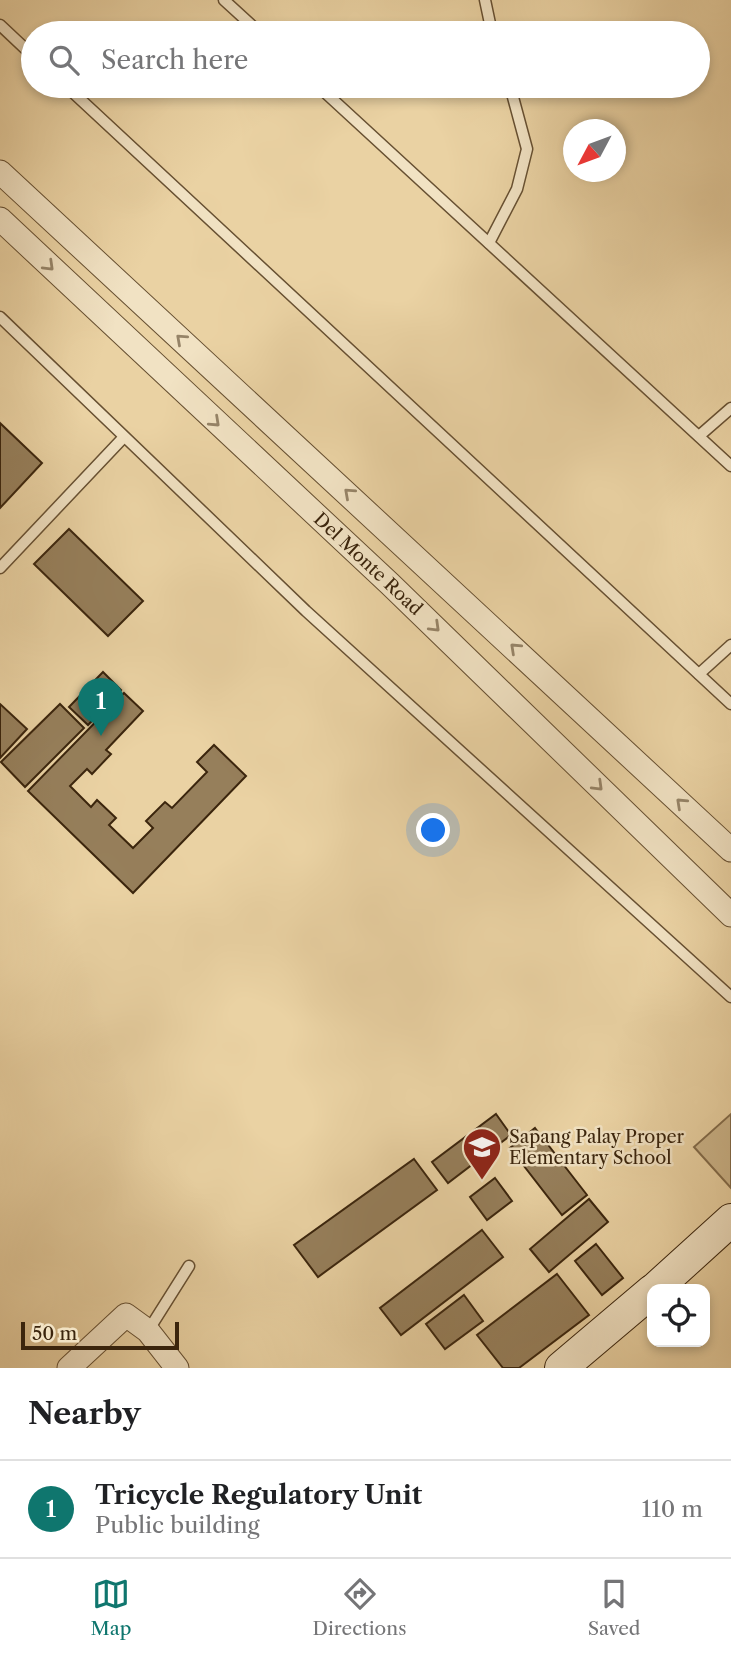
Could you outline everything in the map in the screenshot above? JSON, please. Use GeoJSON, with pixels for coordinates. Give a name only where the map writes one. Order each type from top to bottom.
{"type":"FeatureCollection","features":[{"type":"Feature","properties":{"kind":"main road"},"geometry":{"type":"LineString","coordinates":[[660,1284],[731,1220]]}},
{"type":"Feature","properties":{"kind":"main road"},"geometry":{"type":"LineString","coordinates":[[561,1368],[647,1295]]}},
{"type":"Feature","properties":{"kind":"street"},"geometry":{"type":"LineString","coordinates":[[0,172],[731,850]]}},
{"type":"Feature","properties":{"kind":"street","name":"Del Monte Road"},"geometry":{"type":"LineString","coordinates":[[0,219],[728,905]]}},
{"type":"Feature","properties":{"kind":"street"},"geometry":{"type":"LineString","coordinates":[[69,1368],[126,1315],[148,1331],[177,1368]]}},
{"type":"Feature","properties":{"kind":"lane"},"geometry":{"type":"LineString","coordinates":[[224,0],[247,21]]}},
{"type":"Feature","properties":{"kind":"lane"},"geometry":{"type":"LineString","coordinates":[[485,0],[489,21]]}},
{"type":"Feature","properties":{"kind":"lane"},"geometry":{"type":"LineString","coordinates":[[0,25],[21,45]]}},
{"type":"Feature","properties":{"kind":"lane"},"geometry":{"type":"LineString","coordinates":[[79,98],[731,704]]}},
{"type":"Feature","properties":{"kind":"lane"},"geometry":{"type":"LineString","coordinates":[[331,98],[731,466]]}},
{"type":"Feature","properties":{"kind":"lane"},"geometry":{"type":"LineString","coordinates":[[489,243],[517,189],[527,149],[513,98]]}},
{"type":"Feature","properties":{"kind":"lane"},"geometry":{"type":"LineString","coordinates":[[0,317],[306,611],[731,997]]}},
{"type":"Feature","properties":{"kind":"lane"},"geometry":{"type":"LineString","coordinates":[[699,436],[731,408]]}},
{"type":"Feature","properties":{"kind":"lane"},"geometry":{"type":"LineString","coordinates":[[0,568],[123,438]]}},
{"type":"Feature","properties":{"kind":"lane"},"geometry":{"type":"LineString","coordinates":[[699,674],[731,645]]}},
{"type":"Feature","properties":{"kind":"lane"},"geometry":{"type":"LineString","coordinates":[[148,1331],[189,1266]]}},
{"type":"Feature","properties":{"kind":"shaded area"},"geometry":{"type":"Polygon","coordinates":[[[731,1114],[731,1188],[694,1147],[731,1114]]]}},
{"type":"Feature","properties":{"kind":"building"},"geometry":{"type":"Polygon","coordinates":[[[0,423],[42,463],[0,508],[0,423]]]}},
{"type":"Feature","properties":{"kind":"building"},"geometry":{"type":"Polygon","coordinates":[[[69,529],[143,601],[108,636],[34,564],[69,529]]]}},
{"type":"Feature","properties":{"kind":"building"},"geometry":{"type":"Polygon","coordinates":[[[103,672],[121,690],[88,725],[69,707],[103,672]]]}},
{"type":"Feature","properties":{"kind":"building"},"geometry":{"type":"Polygon","coordinates":[[[124,693],[143,711],[106,750],[111,754],[92,774],[87,769],[70,786],[91,807],[97,800],[116,818],[109,825],[133,848],[153,828],[146,821],[165,802],[172,808],[207,772],[197,762],[214,745],[246,776],[133,893],[28,791],[124,693]]]}},
{"type":"Feature","properties":{"kind":"building"},"geometry":{"type":"Polygon","coordinates":[[[0,704],[27,729],[0,758],[0,704]]]}},
{"type":"Feature","properties":{"kind":"building"},"geometry":{"type":"Polygon","coordinates":[[[60,704],[84,728],[25,787],[1,762],[60,704]]]}},
{"type":"Feature","properties":{"kind":"building"},"geometry":{"type":"Polygon","coordinates":[[[496,1114],[511,1135],[448,1183],[432,1162],[496,1114]]]}},
{"type":"Feature","properties":{"kind":"building"},"geometry":{"type":"Polygon","coordinates":[[[535,1128],[587,1195],[562,1215],[510,1148],[535,1128]]]}},
{"type":"Feature","properties":{"kind":"building"},"geometry":{"type":"Polygon","coordinates":[[[414,1159],[437,1190],[318,1277],[294,1245],[414,1159]]]}},
{"type":"Feature","properties":{"kind":"building"},"geometry":{"type":"Polygon","coordinates":[[[495,1178],[512,1201],[487,1220],[470,1197],[495,1178]]]}},
{"type":"Feature","properties":{"kind":"building"},"geometry":{"type":"Polygon","coordinates":[[[589,1199],[608,1222],[549,1272],[530,1249],[589,1199]]]}},
{"type":"Feature","properties":{"kind":"building"},"geometry":{"type":"Polygon","coordinates":[[[482,1230],[503,1257],[401,1335],[380,1308],[482,1230]]]}},
{"type":"Feature","properties":{"kind":"building"},"geometry":{"type":"Polygon","coordinates":[[[596,1244],[623,1278],[602,1295],[575,1261],[596,1244]]]}},
{"type":"Feature","properties":{"kind":"building"},"geometry":{"type":"Polygon","coordinates":[[[557,1274],[589,1315],[519,1368],[503,1368],[477,1335],[557,1274]]]}},
{"type":"Feature","properties":{"kind":"building"},"geometry":{"type":"Polygon","coordinates":[[[464,1295],[483,1321],[445,1349],[426,1324],[464,1295]]]}},
{"type":"Feature","properties":{"kind":"place","name":"Tricycle Regulatory Unit"},"geometry":{"type":"Point","coordinates":[101,736]}},
{"type":"Feature","properties":{"kind":"place","name":"Sapang Palay Proper Elementary School"},"geometry":{"type":"Point","coordinates":[482,1181]}}]}
